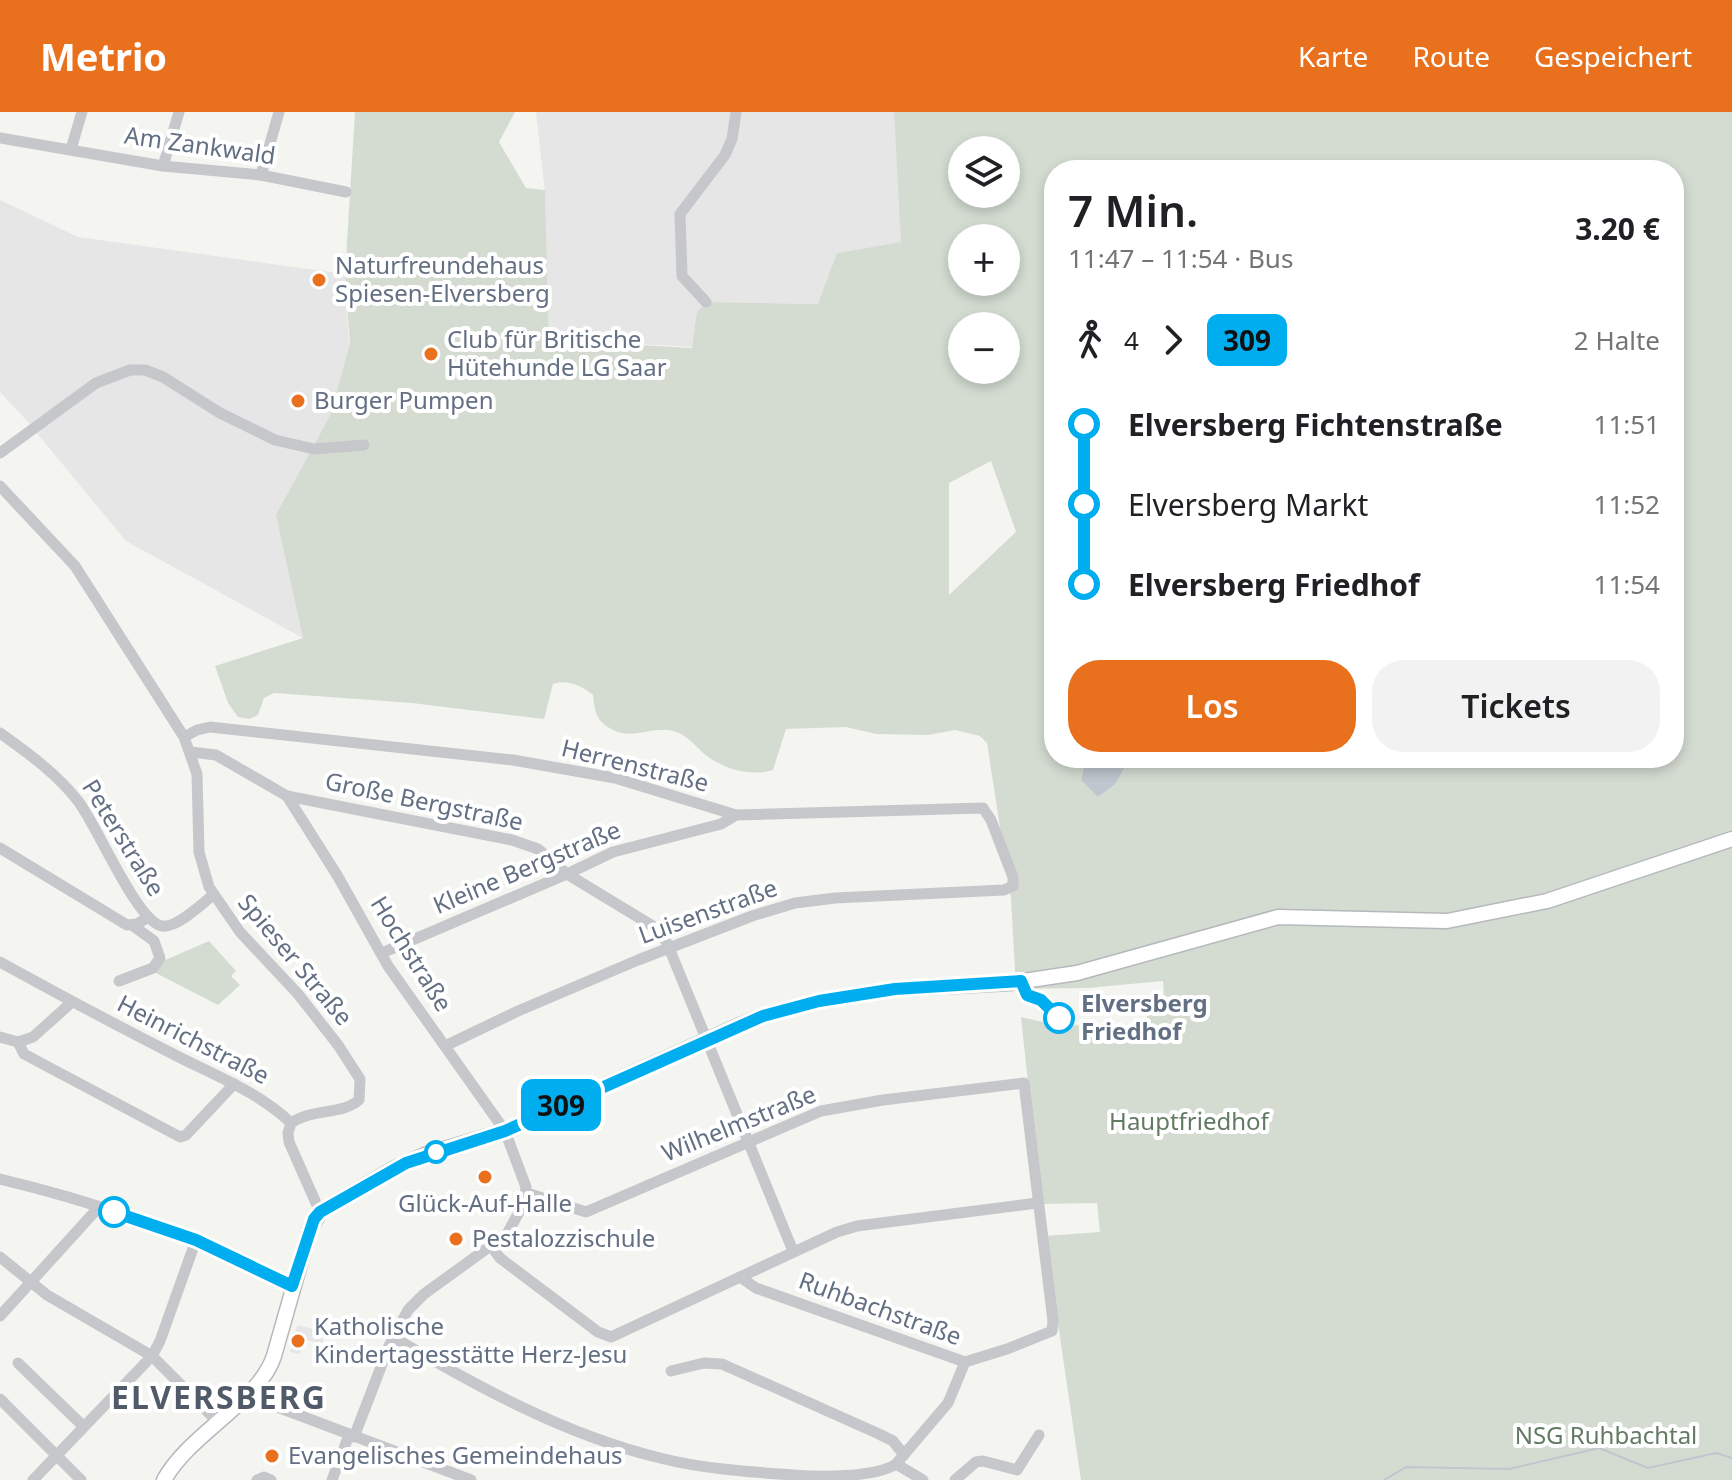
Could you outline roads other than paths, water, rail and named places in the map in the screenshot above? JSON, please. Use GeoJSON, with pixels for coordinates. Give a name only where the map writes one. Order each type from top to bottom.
{"type":"FeatureCollection","features":[{"type":"Feature","properties":{"kind":"main road"},"geometry":{"type":"LineString","coordinates":[[164,1480],[182,1455],[266,1376],[310,1229],[320,1212],[406,1163],[505,1131],[763,1016],[819,1001],[919,987],[1037,980],[1077,973],[1278,917],[1447,921],[1547,901],[1732,839]]}},
{"type":"Feature","properties":{"kind":"street"},"geometry":{"type":"LineString","coordinates":[[71,149],[82,112]]}},
{"type":"Feature","properties":{"kind":"street"},"geometry":{"type":"LineString","coordinates":[[163,166],[179,112]]}},
{"type":"Feature","properties":{"kind":"street"},"geometry":{"type":"LineString","coordinates":[[261,175],[279,112]]}},
{"type":"Feature","properties":{"kind":"street"},"geometry":{"type":"LineString","coordinates":[[706,302],[682,276],[680,214],[725,155],[732,139],[736,112]]}},
{"type":"Feature","properties":{"kind":"street","name":"Am Zankwald"},"geometry":{"type":"LineString","coordinates":[[0,138],[163,166],[261,175],[346,192]]}},
{"type":"Feature","properties":{"kind":"street"},"geometry":{"type":"LineString","coordinates":[[0,453],[96,383],[130,370],[145,370],[163,377],[220,413],[275,440],[314,449],[364,445]]}},
{"type":"Feature","properties":{"kind":"street","name":"Spieser Straße"},"geometry":{"type":"LineString","coordinates":[[0,486],[75,566],[184,737],[197,774],[199,852],[213,895],[240,932],[316,1016],[360,1079],[359,1100],[353,1105],[307,1114],[291,1123]]}},
{"type":"Feature","properties":{"kind":"street","name":"Herrenstraße"},"geometry":{"type":"LineString","coordinates":[[184,737],[210,727],[513,760],[615,778],[736,815],[983,808],[991,820],[1013,877],[1013,886],[1004,890]]}},
{"type":"Feature","properties":{"kind":"street","name":"Peterstraße"},"geometry":{"type":"LineString","coordinates":[[0,733],[54,776],[80,803],[147,918],[155,924],[168,926],[213,895]]}},
{"type":"Feature","properties":{"kind":"street","name":"Große Bergstraße"},"geometry":{"type":"LineString","coordinates":[[191,752],[216,755],[287,796],[512,840],[538,849],[567,874],[656,928],[669,949],[793,1251]]}},
{"type":"Feature","properties":{"kind":"street","name":"Hochstraße"},"geometry":{"type":"LineString","coordinates":[[287,796],[337,875],[388,966],[505,1131],[527,1193]]}},
{"type":"Feature","properties":{"kind":"street","name":"Kleine Bergstraße"},"geometry":{"type":"LineString","coordinates":[[382,953],[613,852],[721,824],[736,815]]}},
{"type":"Feature","properties":{"kind":"street"},"geometry":{"type":"LineString","coordinates":[[0,848],[127,925],[147,918]]}},
{"type":"Feature","properties":{"kind":"street","name":"Luisenstraße"},"geometry":{"type":"LineString","coordinates":[[445,1046],[518,1011],[669,949],[752,916],[795,903],[835,898],[1004,890]]}},
{"type":"Feature","properties":{"kind":"street"},"geometry":{"type":"LineString","coordinates":[[119,981],[153,968],[160,958],[154,941],[132,925]]}},
{"type":"Feature","properties":{"kind":"street","name":"Heinrichstraße"},"geometry":{"type":"LineString","coordinates":[[0,962],[234,1084],[270,1105],[291,1123]]}},
{"type":"Feature","properties":{"kind":"street"},"geometry":{"type":"LineString","coordinates":[[0,1037],[18,1042],[33,1037],[72,1002]]}},
{"type":"Feature","properties":{"kind":"street"},"geometry":{"type":"LineString","coordinates":[[18,1042],[24,1054],[180,1137],[186,1135],[234,1084]]}},
{"type":"Feature","properties":{"kind":"street","name":"Wilhelmstraße"},"geometry":{"type":"LineString","coordinates":[[527,1193],[586,1212],[821,1111],[1024,1083],[1037,1203]]}},
{"type":"Feature","properties":{"kind":"street"},"geometry":{"type":"LineString","coordinates":[[291,1123],[289,1142],[320,1212]]}},
{"type":"Feature","properties":{"kind":"street"},"geometry":{"type":"LineString","coordinates":[[0,1179],[46,1190],[196,1240],[292,1286]]}},
{"type":"Feature","properties":{"kind":"street"},"geometry":{"type":"LineString","coordinates":[[332,1480],[401,1320],[416,1301],[492,1247],[512,1228],[527,1193]]}},
{"type":"Feature","properties":{"kind":"street"},"geometry":{"type":"LineString","coordinates":[[492,1247],[500,1258],[605,1337],[619,1334],[837,1232],[857,1226],[1037,1203]]}},
{"type":"Feature","properties":{"kind":"street","name":"Ruhbachstraße"},"geometry":{"type":"LineString","coordinates":[[740,1277],[756,1288],[965,1362],[1052,1331],[1037,1203]]}},
{"type":"Feature","properties":{"kind":"street"},"geometry":{"type":"LineString","coordinates":[[0,1316],[99,1207]]}},
{"type":"Feature","properties":{"kind":"street"},"geometry":{"type":"LineString","coordinates":[[33,1480],[152,1356],[196,1240]]}},
{"type":"Feature","properties":{"kind":"street"},"geometry":{"type":"LineString","coordinates":[[0,1257],[31,1284],[152,1356],[217,1421]]}},
{"type":"Feature","properties":{"kind":"street"},"geometry":{"type":"LineString","coordinates":[[393,1337],[504,1399],[599,1439],[661,1459],[730,1469],[816,1476],[875,1471],[900,1460],[948,1403],[965,1362]]}},
{"type":"Feature","properties":{"kind":"street"},"geometry":{"type":"LineString","coordinates":[[18,1363],[83,1426]]}},
{"type":"Feature","properties":{"kind":"street"},"geometry":{"type":"LineString","coordinates":[[671,1371],[704,1363],[722,1364],[893,1441],[900,1460],[923,1480]]}},
{"type":"Feature","properties":{"kind":"street"},"geometry":{"type":"LineString","coordinates":[[252,1390],[265,1402],[432,1466],[453,1477],[471,1480]]}},
{"type":"Feature","properties":{"kind":"street"},"geometry":{"type":"LineString","coordinates":[[0,1399],[81,1480]]}},
{"type":"Feature","properties":{"kind":"street"},"geometry":{"type":"LineString","coordinates":[[955,1480],[976,1462],[1017,1470],[1039,1435]]}},
{"type":"Feature","properties":{"kind":"street"},"geometry":{"type":"LineString","coordinates":[[427,1480],[432,1466]]}},
{"type":"Feature","properties":{"kind":"street"},"geometry":{"type":"LineString","coordinates":[[257,1480],[264,1477],[271,1480]]}},
{"type":"Feature","properties":{"kind":"waterway"},"geometry":{"type":"LineString","coordinates":[[1384,1480],[1406,1467],[1509,1469],[1599,1448],[1648,1468],[1716,1453],[1732,1458]]}},
{"type":"Feature","properties":{"kind":"place","name":"Naturfreundehaus Spiesen-Elversberg"},"geometry":{"type":"Point","coordinates":[319,280]}},
{"type":"Feature","properties":{"kind":"place","name":"Club für Britische Hütehunde LG Saar"},"geometry":{"type":"Point","coordinates":[431,354]}},
{"type":"Feature","properties":{"kind":"place","name":"Burger Pumpen"},"geometry":{"type":"Point","coordinates":[298,401]}},
{"type":"Feature","properties":{"kind":"place","name":"Elversberg Friedhof"},"geometry":{"type":"Point","coordinates":[1059,1018]}},
{"type":"Feature","properties":{"kind":"place","name":"Glück-Auf-Halle"},"geometry":{"type":"Point","coordinates":[485,1177]}},
{"type":"Feature","properties":{"kind":"place","name":"Pestalozzischule"},"geometry":{"type":"Point","coordinates":[456,1239]}},
{"type":"Feature","properties":{"kind":"place","name":"Katholische Kindertagesstätte Herz-Jesu"},"geometry":{"type":"Point","coordinates":[298,1341]}},
{"type":"Feature","properties":{"kind":"place","name":"Evangelisches Gemeindehaus"},"geometry":{"type":"Point","coordinates":[272,1456]}},
{"type":"Feature","properties":{"kind":"district","name":"ELVERSBERG"},"geometry":{"type":"Point","coordinates":[219,1398]}},
{"type":"Feature","properties":{"kind":"park label","name":"Hauptfriedhof"},"geometry":{"type":"Point","coordinates":[1189,1122]}},
{"type":"Feature","properties":{"kind":"park label","name":"NSG Ruhbachtal"},"geometry":{"type":"Point","coordinates":[1606,1436]}}]}
